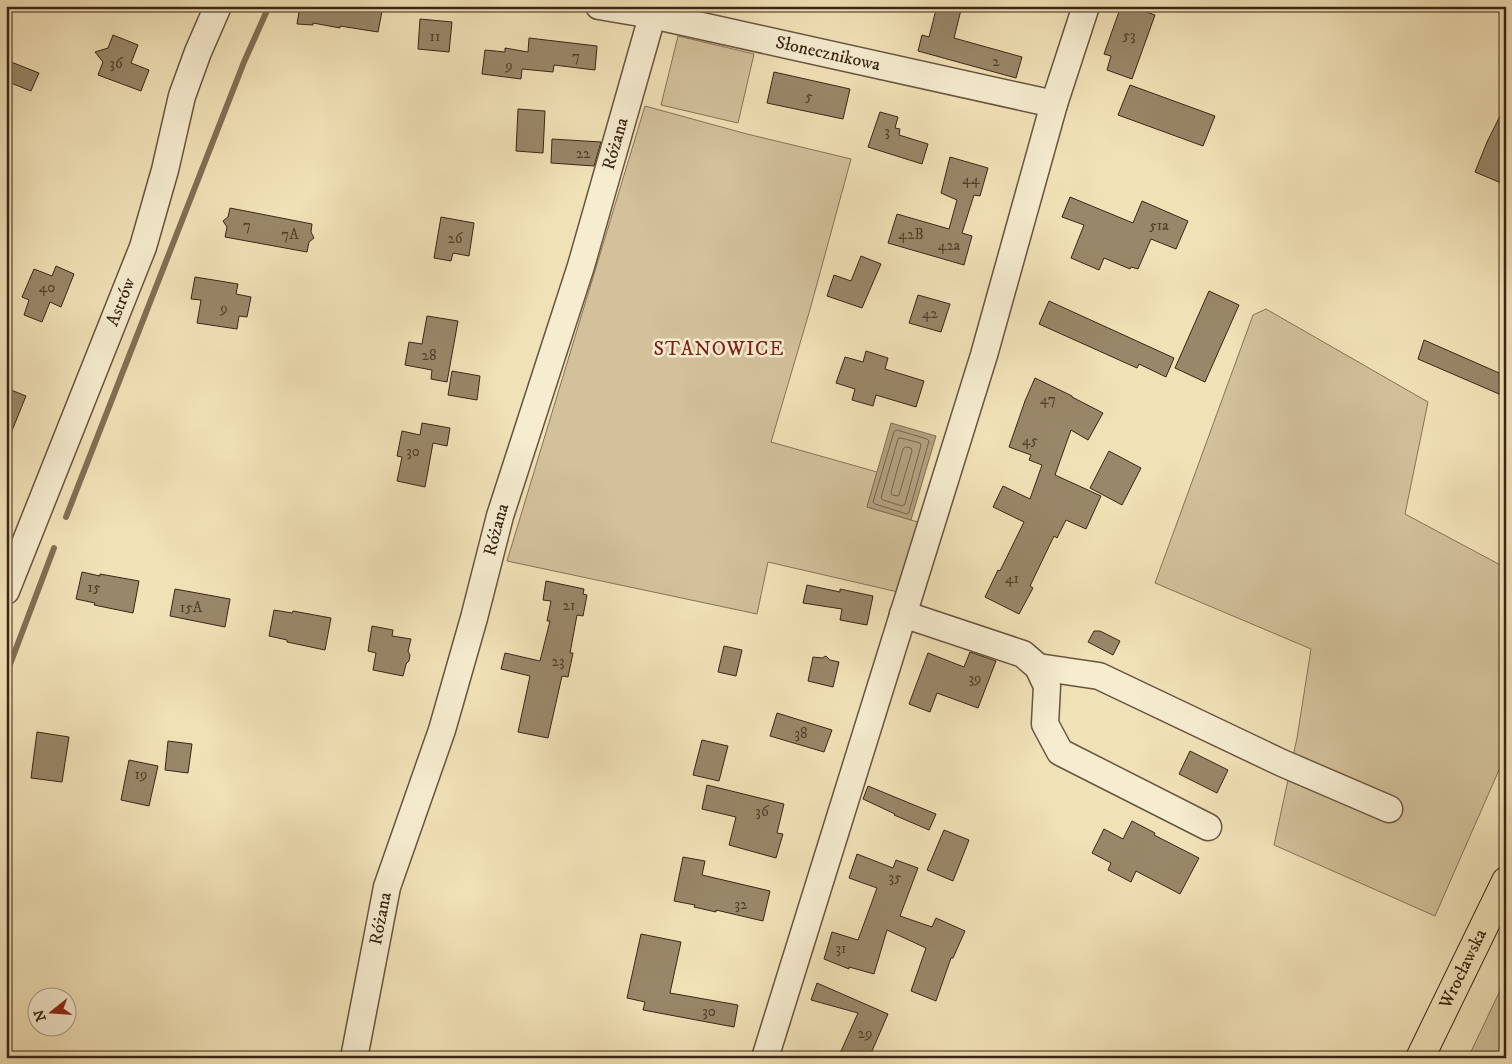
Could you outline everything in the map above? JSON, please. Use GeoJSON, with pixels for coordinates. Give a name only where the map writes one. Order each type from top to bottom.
{"type":"FeatureCollection","features":[{"type":"Feature","properties":{"kind":"main road","name":"Wrocławska"},"geometry":{"type":"LineString","coordinates":[[1420,1058],[1506,881]]}},
{"type":"Feature","properties":{"kind":"street","name":"Astrów"},"geometry":{"type":"LineString","coordinates":[[6,591],[143,247],[182,96],[218,6]]}},
{"type":"Feature","properties":{"kind":"street","name":"Słonecznikowa"},"geometry":{"type":"LineString","coordinates":[[599,6],[654,11],[1054,104]]}},
{"type":"Feature","properties":{"kind":"street"},"geometry":{"type":"LineString","coordinates":[[765,1058],[984,356],[1054,104],[1086,6]]}},
{"type":"Feature","properties":{"kind":"street","name":"Różana"},"geometry":{"type":"LineString","coordinates":[[354,1058],[386,887],[442,730],[500,516],[581,266],[654,11]]}},
{"type":"Feature","properties":{"kind":"street"},"geometry":{"type":"LineString","coordinates":[[903,614],[1023,654],[1038,666],[1099,676],[1282,763],[1389,809]]}},
{"type":"Feature","properties":{"kind":"street"},"geometry":{"type":"LineString","coordinates":[[1038,666],[1046,686],[1046,724],[1060,752],[1208,827]]}},
{"type":"Feature","properties":{"kind":"shaded area"},"geometry":{"type":"Polygon","coordinates":[[[678,36],[754,54],[738,123],[661,105],[678,36]]]}},
{"type":"Feature","properties":{"kind":"shaded area"},"geometry":{"type":"Polygon","coordinates":[[[645,106],[747,134],[851,159],[771,442],[877,472],[867,507],[921,523],[898,592],[768,562],[757,614],[507,561],[645,106]]]}},
{"type":"Feature","properties":{"kind":"shaded area"},"geometry":{"type":"Polygon","coordinates":[[[1266,309],[1428,402],[1405,514],[1506,568],[1506,754],[1435,916],[1274,845],[1297,738],[1311,649],[1155,583],[1253,315],[1266,309]]]}},
{"type":"Feature","properties":{"kind":"shaded area"},"geometry":{"type":"Polygon","coordinates":[[[1506,978],[1506,1058],[1468,1058],[1506,978]]]}},
{"type":"Feature","properties":{"kind":"water"},"geometry":{"type":"Polygon","coordinates":[[[891,423],[936,436],[911,520],[867,507],[891,423]]]}},
{"type":"Feature","properties":{"kind":"building"},"geometry":{"type":"Polygon","coordinates":[[[300,6],[383,6],[378,32],[313,23],[313,25],[297,24],[300,6]]]}},
{"type":"Feature","properties":{"kind":"building"},"geometry":{"type":"Polygon","coordinates":[[[937,6],[962,6],[954,38],[1022,57],[1016,78],[918,51],[922,35],[929,37],[937,6]]]}},
{"type":"Feature","properties":{"kind":"building"},"geometry":{"type":"Polygon","coordinates":[[[1121,6],[1129,6],[1155,15],[1132,79],[1107,70],[1111,56],[1104,54],[1121,6]]]}},
{"type":"Feature","properties":{"kind":"building"},"geometry":{"type":"Polygon","coordinates":[[[420,19],[452,22],[449,52],[418,49],[420,19]]]}},
{"type":"Feature","properties":{"kind":"building"},"geometry":{"type":"Polygon","coordinates":[[[113,35],[138,45],[131,63],[149,70],[141,91],[98,75],[103,62],[95,52],[108,48],[113,35]]]}},
{"type":"Feature","properties":{"kind":"building"},"geometry":{"type":"Polygon","coordinates":[[[529,38],[597,46],[595,70],[554,65],[553,72],[522,69],[521,79],[482,74],[485,50],[505,52],[505,48],[528,52],[529,38]]]}},
{"type":"Feature","properties":{"kind":"building"},"geometry":{"type":"Polygon","coordinates":[[[6,60],[39,73],[31,91],[6,81],[6,60]]]}},
{"type":"Feature","properties":{"kind":"building"},"geometry":{"type":"Polygon","coordinates":[[[774,72],[850,89],[843,119],[767,103],[774,72]]]}},
{"type":"Feature","properties":{"kind":"building"},"geometry":{"type":"Polygon","coordinates":[[[1130,85],[1215,116],[1203,146],[1118,115],[1130,85]]]}},
{"type":"Feature","properties":{"kind":"building"},"geometry":{"type":"Polygon","coordinates":[[[1506,104],[1506,185],[1475,172],[1487,142],[1506,104]]]}},
{"type":"Feature","properties":{"kind":"building"},"geometry":{"type":"Polygon","coordinates":[[[518,109],[545,111],[543,153],[516,151],[518,109]]]}},
{"type":"Feature","properties":{"kind":"building"},"geometry":{"type":"Polygon","coordinates":[[[880,112],[898,117],[895,128],[900,129],[899,135],[928,144],[922,164],[868,147],[880,112]]]}},
{"type":"Feature","properties":{"kind":"building"},"geometry":{"type":"Polygon","coordinates":[[[552,139],[601,142],[594,166],[551,163],[552,139]]]}},
{"type":"Feature","properties":{"kind":"building"},"geometry":{"type":"Polygon","coordinates":[[[950,157],[988,168],[980,196],[974,195],[962,233],[972,236],[964,265],[888,243],[897,214],[949,229],[957,200],[941,193],[950,157]]]}},
{"type":"Feature","properties":{"kind":"building"},"geometry":{"type":"Polygon","coordinates":[[[1070,197],[1133,223],[1142,201],[1188,221],[1176,249],[1151,239],[1138,269],[1131,267],[1130,269],[1104,258],[1099,270],[1071,258],[1084,225],[1062,217],[1070,197]]]}},
{"type":"Feature","properties":{"kind":"building"},"geometry":{"type":"Polygon","coordinates":[[[230,208],[312,224],[311,232],[314,238],[309,242],[307,252],[225,237],[227,227],[223,221],[228,217],[230,208]]]}},
{"type":"Feature","properties":{"kind":"building"},"geometry":{"type":"Polygon","coordinates":[[[441,217],[474,223],[469,256],[453,253],[451,261],[434,258],[441,217]]]}},
{"type":"Feature","properties":{"kind":"building"},"geometry":{"type":"Polygon","coordinates":[[[861,256],[881,264],[862,308],[827,296],[834,275],[851,281],[861,256]]]}},
{"type":"Feature","properties":{"kind":"building"},"geometry":{"type":"Polygon","coordinates":[[[56,266],[74,274],[61,307],[50,302],[42,322],[24,315],[29,300],[22,297],[34,269],[52,276],[56,266]]]}},
{"type":"Feature","properties":{"kind":"building"},"geometry":{"type":"Polygon","coordinates":[[[195,277],[238,284],[236,294],[251,297],[247,317],[239,316],[237,329],[197,323],[201,300],[191,299],[195,277]]]}},
{"type":"Feature","properties":{"kind":"building"},"geometry":{"type":"Polygon","coordinates":[[[1209,291],[1239,305],[1205,382],[1175,368],[1209,291]]]}},
{"type":"Feature","properties":{"kind":"building"},"geometry":{"type":"Polygon","coordinates":[[[918,295],[950,304],[941,332],[909,323],[918,295]]]}},
{"type":"Feature","properties":{"kind":"building"},"geometry":{"type":"Polygon","coordinates":[[[1049,301],[1174,358],[1166,377],[1139,364],[1137,368],[1039,324],[1049,301]]]}},
{"type":"Feature","properties":{"kind":"building"},"geometry":{"type":"Polygon","coordinates":[[[427,316],[458,321],[447,382],[431,379],[432,370],[405,365],[409,342],[422,344],[427,316]]]}},
{"type":"Feature","properties":{"kind":"building"},"geometry":{"type":"Polygon","coordinates":[[[1424,340],[1506,376],[1506,397],[1418,359],[1424,340]]]}},
{"type":"Feature","properties":{"kind":"building"},"geometry":{"type":"Polygon","coordinates":[[[866,351],[888,358],[885,369],[924,381],[916,407],[876,395],[873,406],[852,400],[855,389],[836,383],[845,357],[863,362],[866,351]]]}},
{"type":"Feature","properties":{"kind":"building"},"geometry":{"type":"Polygon","coordinates":[[[452,371],[480,376],[477,400],[448,395],[452,371]]]}},
{"type":"Feature","properties":{"kind":"building"},"geometry":{"type":"Polygon","coordinates":[[[1035,378],[1103,413],[1088,440],[1071,430],[1055,475],[1101,496],[1086,529],[1066,520],[1057,538],[1054,536],[1030,586],[1033,588],[1019,614],[985,597],[1024,522],[993,507],[1003,486],[1030,499],[1042,465],[1029,460],[1031,455],[1009,447],[1035,378]]]}},
{"type":"Feature","properties":{"kind":"building"},"geometry":{"type":"Polygon","coordinates":[[[6,388],[26,396],[7,443],[6,443],[6,388]]]}},
{"type":"Feature","properties":{"kind":"building"},"geometry":{"type":"Polygon","coordinates":[[[422,423],[450,428],[447,446],[433,443],[425,487],[397,481],[402,457],[397,456],[402,431],[420,435],[422,423]]]}},
{"type":"Feature","properties":{"kind":"building"},"geometry":{"type":"Polygon","coordinates":[[[1109,451],[1141,468],[1122,505],[1090,488],[1109,451]]]}},
{"type":"Feature","properties":{"kind":"building"},"geometry":{"type":"Polygon","coordinates":[[[82,572],[139,581],[133,613],[94,605],[95,603],[76,599],[82,572]]]}},
{"type":"Feature","properties":{"kind":"building"},"geometry":{"type":"Polygon","coordinates":[[[546,581],[584,589],[583,594],[587,595],[583,616],[577,615],[570,653],[573,653],[568,677],[562,676],[548,738],[518,732],[530,676],[501,669],[505,653],[540,661],[550,621],[547,621],[551,601],[543,600],[546,581]]]}},
{"type":"Feature","properties":{"kind":"building"},"geometry":{"type":"Polygon","coordinates":[[[807,585],[873,596],[867,625],[840,620],[842,609],[803,603],[807,585]]]}},
{"type":"Feature","properties":{"kind":"building"},"geometry":{"type":"Polygon","coordinates":[[[175,589],[230,599],[225,627],[170,616],[175,589]]]}},
{"type":"Feature","properties":{"kind":"building"},"geometry":{"type":"Polygon","coordinates":[[[274,610],[292,613],[293,611],[331,618],[325,650],[269,636],[274,610]]]}},
{"type":"Feature","properties":{"kind":"building"},"geometry":{"type":"Polygon","coordinates":[[[372,626],[393,630],[392,636],[411,639],[408,651],[410,655],[409,661],[406,664],[403,676],[373,670],[376,653],[368,651],[372,626]]]}},
{"type":"Feature","properties":{"kind":"building"},"geometry":{"type":"Polygon","coordinates":[[[1094,631],[1100,631],[1120,641],[1113,655],[1088,642],[1094,631]]]}},
{"type":"Feature","properties":{"kind":"building"},"geometry":{"type":"Polygon","coordinates":[[[724,646],[742,650],[736,676],[718,672],[724,646]]]}},
{"type":"Feature","properties":{"kind":"building"},"geometry":{"type":"Polygon","coordinates":[[[970,652],[996,661],[978,708],[937,693],[930,712],[909,704],[928,653],[964,667],[970,652]]]}},
{"type":"Feature","properties":{"kind":"building"},"geometry":{"type":"Polygon","coordinates":[[[826,656],[830,660],[839,662],[833,687],[808,681],[813,657],[822,658],[826,656]]]}},
{"type":"Feature","properties":{"kind":"building"},"geometry":{"type":"Polygon","coordinates":[[[777,713],[832,730],[824,752],[770,736],[777,713]]]}},
{"type":"Feature","properties":{"kind":"building"},"geometry":{"type":"Polygon","coordinates":[[[37,732],[69,737],[62,782],[31,778],[37,732]]]}},
{"type":"Feature","properties":{"kind":"building"},"geometry":{"type":"Polygon","coordinates":[[[702,740],[728,746],[719,781],[693,775],[702,740]]]}},
{"type":"Feature","properties":{"kind":"building"},"geometry":{"type":"Polygon","coordinates":[[[168,741],[192,744],[188,773],[165,770],[168,741]]]}},
{"type":"Feature","properties":{"kind":"building"},"geometry":{"type":"Polygon","coordinates":[[[1190,751],[1228,770],[1217,793],[1179,774],[1190,751]]]}},
{"type":"Feature","properties":{"kind":"building"},"geometry":{"type":"Polygon","coordinates":[[[129,760],[158,766],[149,806],[121,800],[129,760]]]}},
{"type":"Feature","properties":{"kind":"building"},"geometry":{"type":"Polygon","coordinates":[[[707,785],[784,804],[777,833],[783,834],[776,858],[729,845],[736,817],[702,809],[707,785]]]}},
{"type":"Feature","properties":{"kind":"building"},"geometry":{"type":"Polygon","coordinates":[[[868,786],[936,814],[929,830],[863,799],[868,786]]]}},
{"type":"Feature","properties":{"kind":"building"},"geometry":{"type":"Polygon","coordinates":[[[1132,821],[1155,833],[1154,835],[1199,858],[1180,894],[1136,871],[1131,882],[1108,870],[1111,863],[1092,853],[1104,829],[1123,839],[1132,821]]]}},
{"type":"Feature","properties":{"kind":"building"},"geometry":{"type":"Polygon","coordinates":[[[944,830],[969,840],[953,881],[927,870],[944,830]]]}},
{"type":"Feature","properties":{"kind":"building"},"geometry":{"type":"Polygon","coordinates":[[[857,854],[893,868],[896,860],[918,868],[900,916],[932,927],[936,918],[965,931],[953,958],[951,958],[936,1001],[911,991],[926,948],[887,930],[874,974],[849,967],[849,969],[824,959],[832,932],[858,940],[877,888],[849,878],[857,854]]]}},
{"type":"Feature","properties":{"kind":"building"},"geometry":{"type":"Polygon","coordinates":[[[683,857],[705,861],[702,875],[770,891],[763,921],[716,910],[716,912],[674,901],[683,857]]]}},
{"type":"Feature","properties":{"kind":"building"},"geometry":{"type":"Polygon","coordinates":[[[641,934],[681,942],[670,993],[738,1005],[734,1027],[643,1010],[645,1002],[627,998],[641,934]]]}},
{"type":"Feature","properties":{"kind":"building"},"geometry":{"type":"Polygon","coordinates":[[[817,983],[888,1014],[869,1058],[838,1058],[858,1013],[811,1000],[817,983]]]}},
{"type":"Feature","properties":{"kind":"waterway"},"geometry":{"type":"LineString","coordinates":[[66,517],[244,62],[269,6]]}},
{"type":"Feature","properties":{"kind":"waterway"},"geometry":{"type":"LineString","coordinates":[[6,675],[54,548]]}},
{"type":"Feature","properties":{"kind":"district","name":"STANOWICE"},"geometry":{"type":"Point","coordinates":[719,349]}}]}
